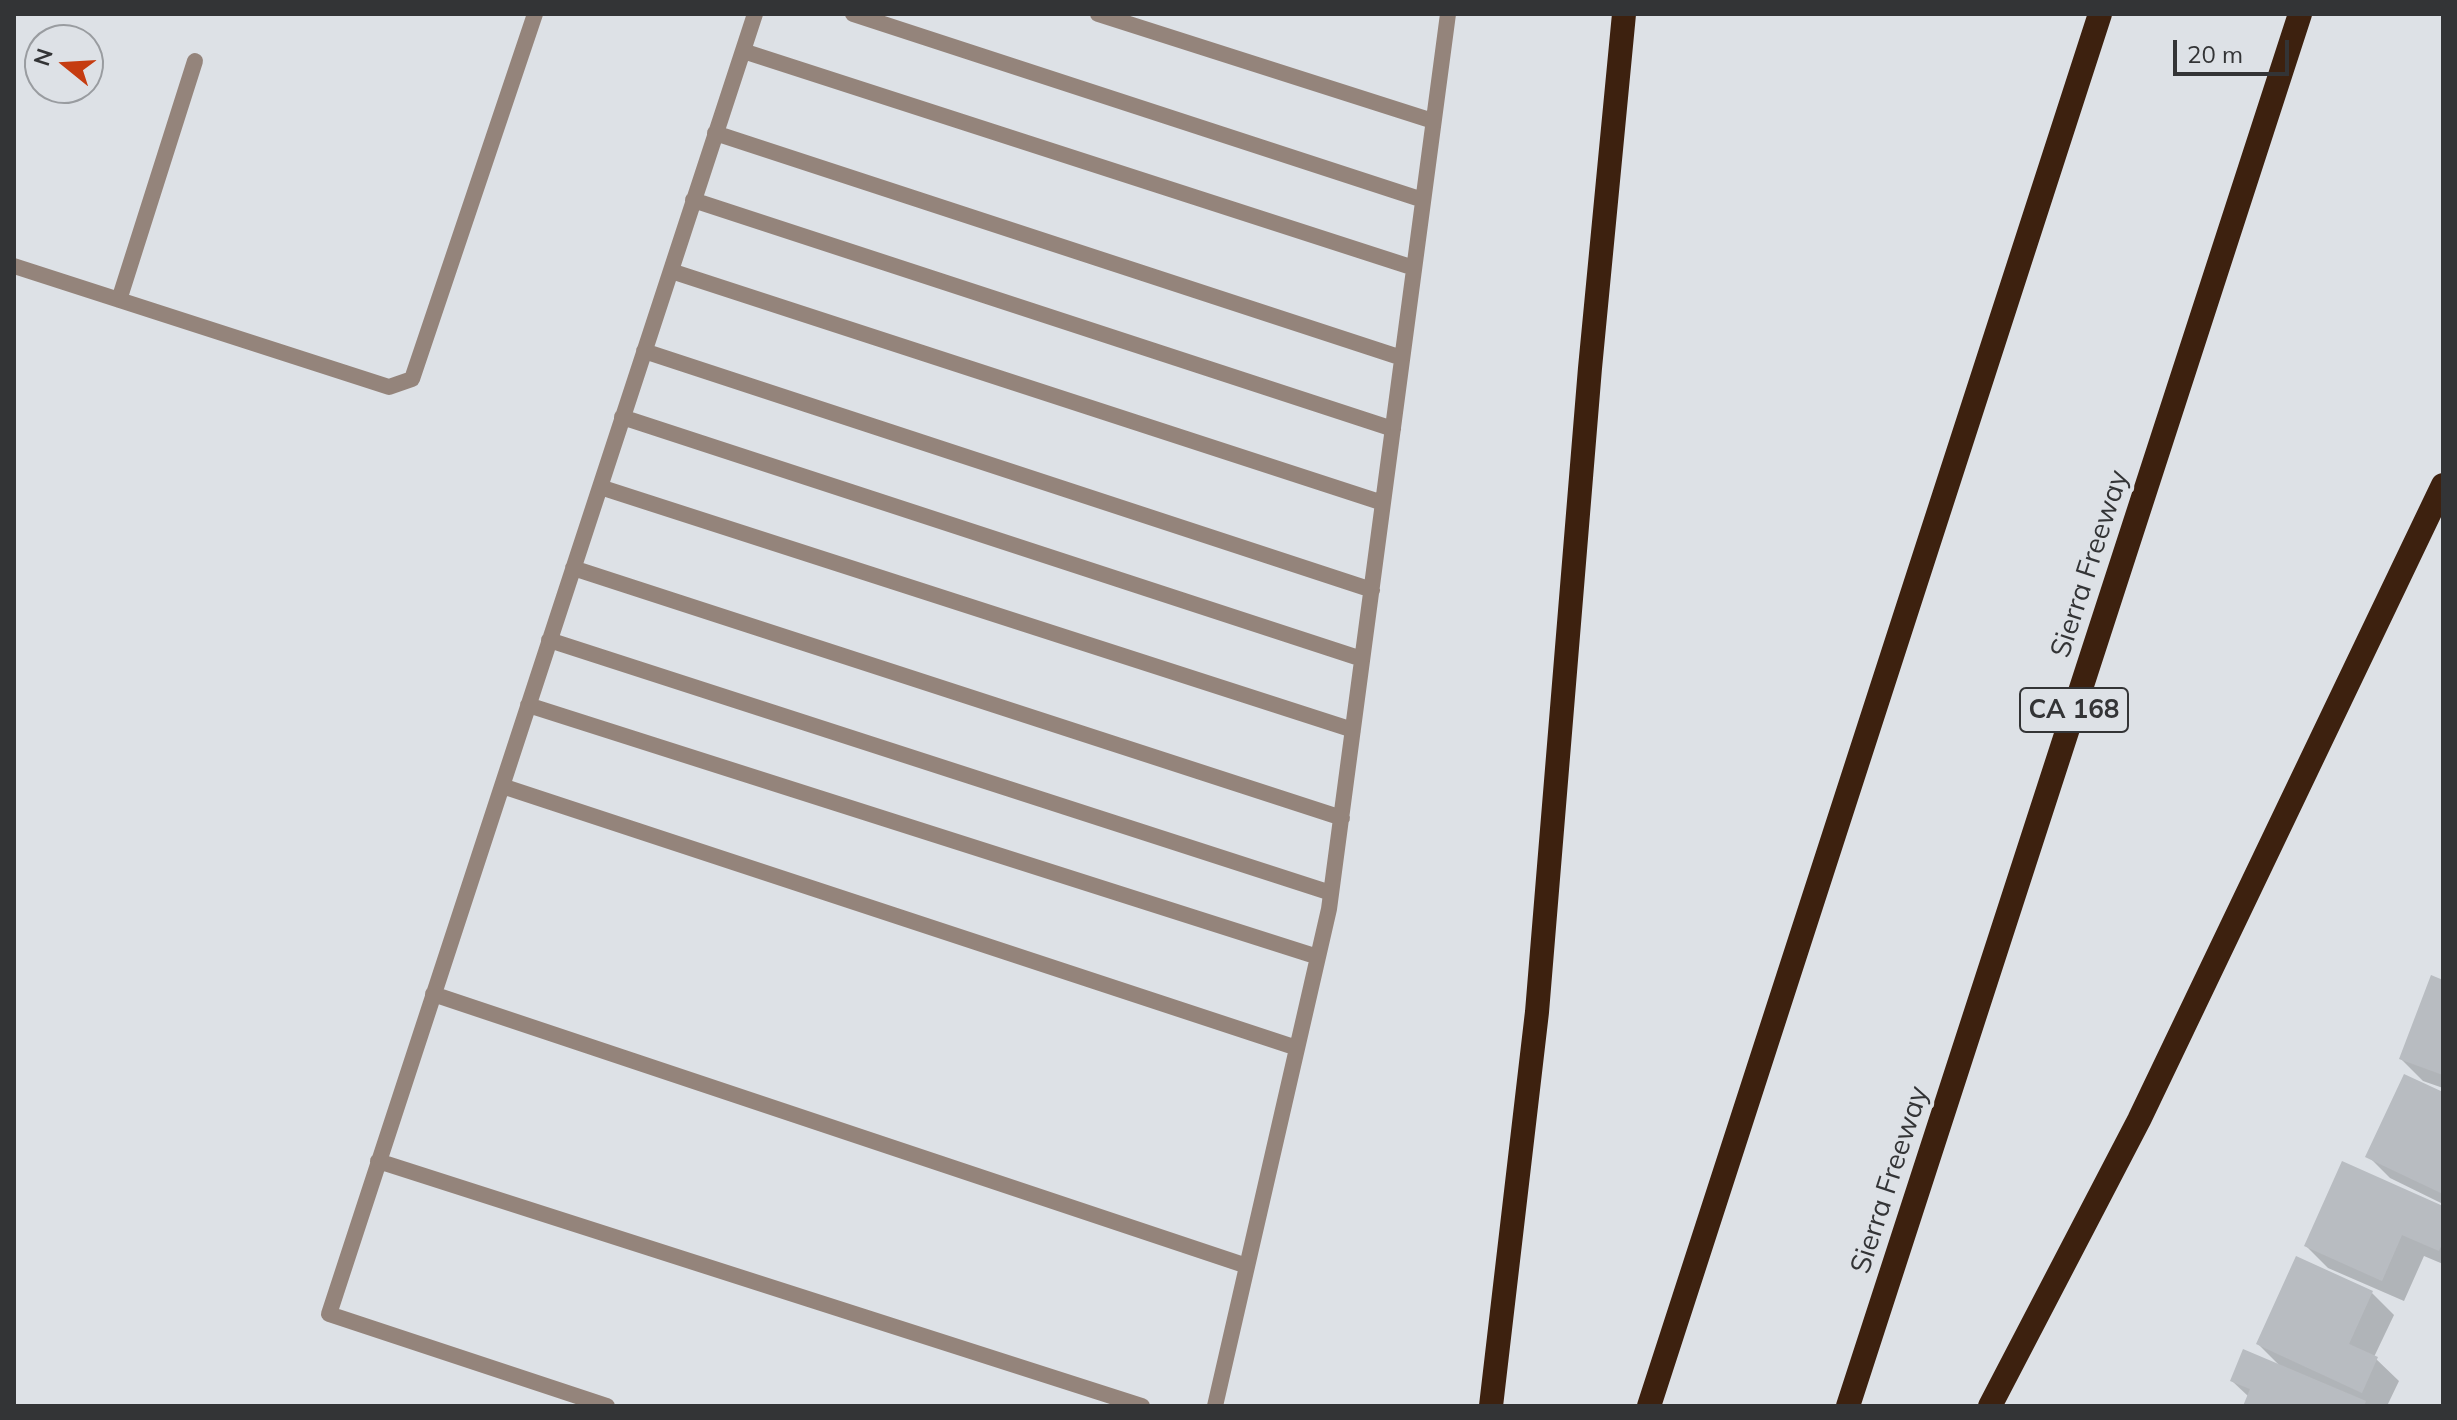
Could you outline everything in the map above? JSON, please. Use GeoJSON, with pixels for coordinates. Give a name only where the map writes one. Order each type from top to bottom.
{"type":"FeatureCollection","features":[{"type":"Feature","properties":{"kind":"highway"},"geometry":{"type":"LineString","coordinates":[[1491,1406],[1537,1012],[1590,368],[1624,14]]}},
{"type":"Feature","properties":{"kind":"highway"},"geometry":{"type":"LineString","coordinates":[[1649,1406],[2100,14]]}},
{"type":"Feature","properties":{"kind":"highway","name":"Sierra Freeway"},"geometry":{"type":"LineString","coordinates":[[1848,1406],[2300,14]]}},
{"type":"Feature","properties":{"kind":"highway"},"geometry":{"type":"LineString","coordinates":[[1990,1406],[2139,1120],[2443,485]]}},
{"type":"Feature","properties":{"kind":"lane"},"geometry":{"type":"LineString","coordinates":[[14,266],[389,387],[412,379],[535,14]]}},
{"type":"Feature","properties":{"kind":"lane"},"geometry":{"type":"LineString","coordinates":[[607,1406],[329,1314],[755,14]]}},
{"type":"Feature","properties":{"kind":"lane"},"geometry":{"type":"LineString","coordinates":[[853,14],[1423,200]]}},
{"type":"Feature","properties":{"kind":"lane"},"geometry":{"type":"LineString","coordinates":[[1098,14],[1433,121]]}},
{"type":"Feature","properties":{"kind":"lane"},"geometry":{"type":"LineString","coordinates":[[1215,1406],[1331,893],[1448,14]]}},
{"type":"Feature","properties":{"kind":"lane"},"geometry":{"type":"LineString","coordinates":[[743,51],[1414,268]]}},
{"type":"Feature","properties":{"kind":"lane"},"geometry":{"type":"LineString","coordinates":[[119,300],[195,61]]}},
{"type":"Feature","properties":{"kind":"lane"},"geometry":{"type":"LineString","coordinates":[[715,133],[1402,358]]}},
{"type":"Feature","properties":{"kind":"lane"},"geometry":{"type":"LineString","coordinates":[[693,200],[1393,429]]}},
{"type":"Feature","properties":{"kind":"lane"},"geometry":{"type":"LineString","coordinates":[[671,271],[1383,503]]}},
{"type":"Feature","properties":{"kind":"lane"},"geometry":{"type":"LineString","coordinates":[[644,351],[1372,590]]}},
{"type":"Feature","properties":{"kind":"lane"},"geometry":{"type":"LineString","coordinates":[[622,417],[1362,659]]}},
{"type":"Feature","properties":{"kind":"lane"},"geometry":{"type":"LineString","coordinates":[[600,487],[1353,730]]}},
{"type":"Feature","properties":{"kind":"lane"},"geometry":{"type":"LineString","coordinates":[[573,568],[1342,818]]}},
{"type":"Feature","properties":{"kind":"lane"},"geometry":{"type":"LineString","coordinates":[[549,640],[1331,893]]}},
{"type":"Feature","properties":{"kind":"lane"},"geometry":{"type":"LineString","coordinates":[[528,705],[1318,957]]}},
{"type":"Feature","properties":{"kind":"lane"},"geometry":{"type":"LineString","coordinates":[[502,786],[1297,1048]]}},
{"type":"Feature","properties":{"kind":"lane"},"geometry":{"type":"LineString","coordinates":[[433,994],[1247,1266]]}},
{"type":"Feature","properties":{"kind":"lane"},"geometry":{"type":"LineString","coordinates":[[378,1161],[1142,1406]]}},
{"type":"Feature","properties":{"kind":"building"},"geometry":{"type":"Polygon","coordinates":[[[2431,975],[2443,980],[2443,1075],[2399,1059],[2431,975]]]}},
{"type":"Feature","properties":{"kind":"building"},"geometry":{"type":"Polygon","coordinates":[[[2404,1074],[2443,1092],[2443,1194],[2365,1157],[2404,1074]]]}},
{"type":"Feature","properties":{"kind":"building"},"geometry":{"type":"Polygon","coordinates":[[[2342,1161],[2443,1206],[2443,1242],[2439,1251],[2402,1235],[2382,1281],[2304,1246],[2342,1161]]]}},
{"type":"Feature","properties":{"kind":"building"},"geometry":{"type":"Polygon","coordinates":[[[2296,1256],[2373,1291],[2349,1344],[2378,1357],[2362,1393],[2256,1344],[2296,1256]]]}},
{"type":"Feature","properties":{"kind":"building"},"geometry":{"type":"Polygon","coordinates":[[[2243,1349],[2366,1401],[2364,1406],[2243,1406],[2250,1389],[2230,1381],[2243,1349]]]}}]}
